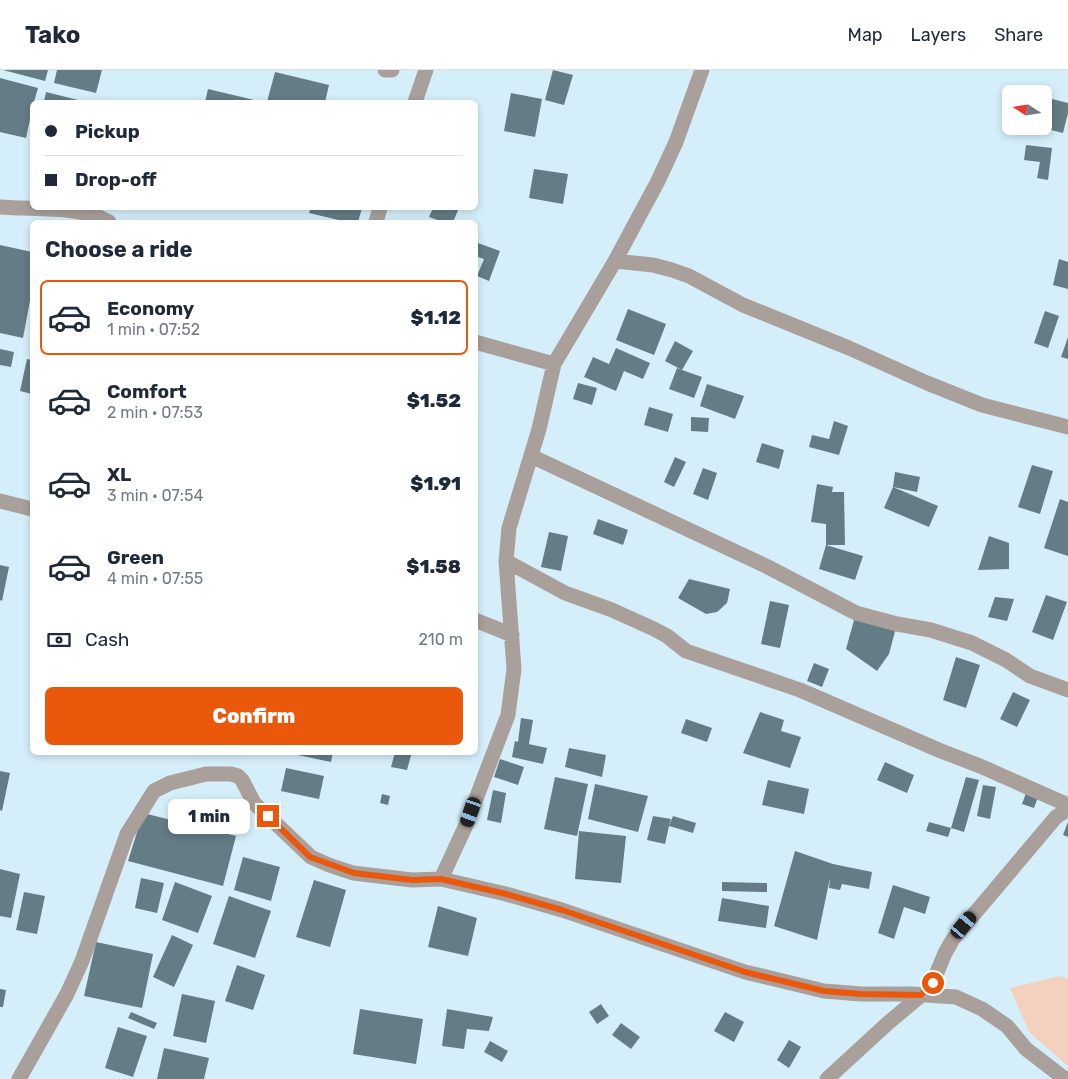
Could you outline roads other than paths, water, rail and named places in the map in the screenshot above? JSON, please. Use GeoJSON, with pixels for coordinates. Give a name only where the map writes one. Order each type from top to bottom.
{"type":"FeatureCollection","features":[{"type":"Feature","properties":{"kind":"street"},"geometry":{"type":"LineString","coordinates":[[385,70],[392,70]]}},
{"type":"Feature","properties":{"kind":"street"},"geometry":{"type":"LineString","coordinates":[[416,100],[426,70]]}},
{"type":"Feature","properties":{"kind":"street"},"geometry":{"type":"LineString","coordinates":[[441,879],[466,825],[508,714],[514,669],[506,561],[509,528],[539,429],[554,364],[616,261],[658,181],[676,142],[702,70]]}},
{"type":"Feature","properties":{"kind":"street"},"geometry":{"type":"LineString","coordinates":[[0,207],[30,208]]}},
{"type":"Feature","properties":{"kind":"street"},"geometry":{"type":"LineString","coordinates":[[64,210],[86,214],[103,220]]}},
{"type":"Feature","properties":{"kind":"street"},"geometry":{"type":"LineString","coordinates":[[616,261],[653,265],[689,276],[743,304],[982,405],[1068,427]]}},
{"type":"Feature","properties":{"kind":"street"},"geometry":{"type":"LineString","coordinates":[[478,343],[554,364]]}},
{"type":"Feature","properties":{"kind":"street"},"geometry":{"type":"LineString","coordinates":[[531,456],[766,566],[856,613],[897,624],[931,630],[972,643],[1006,660],[1030,676],[1068,690]]}},
{"type":"Feature","properties":{"kind":"street"},"geometry":{"type":"LineString","coordinates":[[0,501],[30,508]]}},
{"type":"Feature","properties":{"kind":"street"},"geometry":{"type":"LineString","coordinates":[[506,561],[565,593],[612,610],[654,629],[667,636],[686,652],[718,661],[800,690],[1068,805]]}},
{"type":"Feature","properties":{"kind":"street"},"geometry":{"type":"LineString","coordinates":[[478,621],[512,635]]}},
{"type":"Feature","properties":{"kind":"street"},"geometry":{"type":"LineString","coordinates":[[19,1079],[67,994],[82,961],[127,834],[154,791],[170,783],[206,774],[231,774],[238,776],[254,803],[310,857],[354,873],[412,880],[441,879],[506,894],[562,910],[745,972],[824,991],[956,997],[982,1009],[1006,1026],[1026,1049],[1065,1079]]}},
{"type":"Feature","properties":{"kind":"street"},"geometry":{"type":"LineString","coordinates":[[827,1079],[933,983],[953,939],[1056,818],[1068,809]]}}]}
